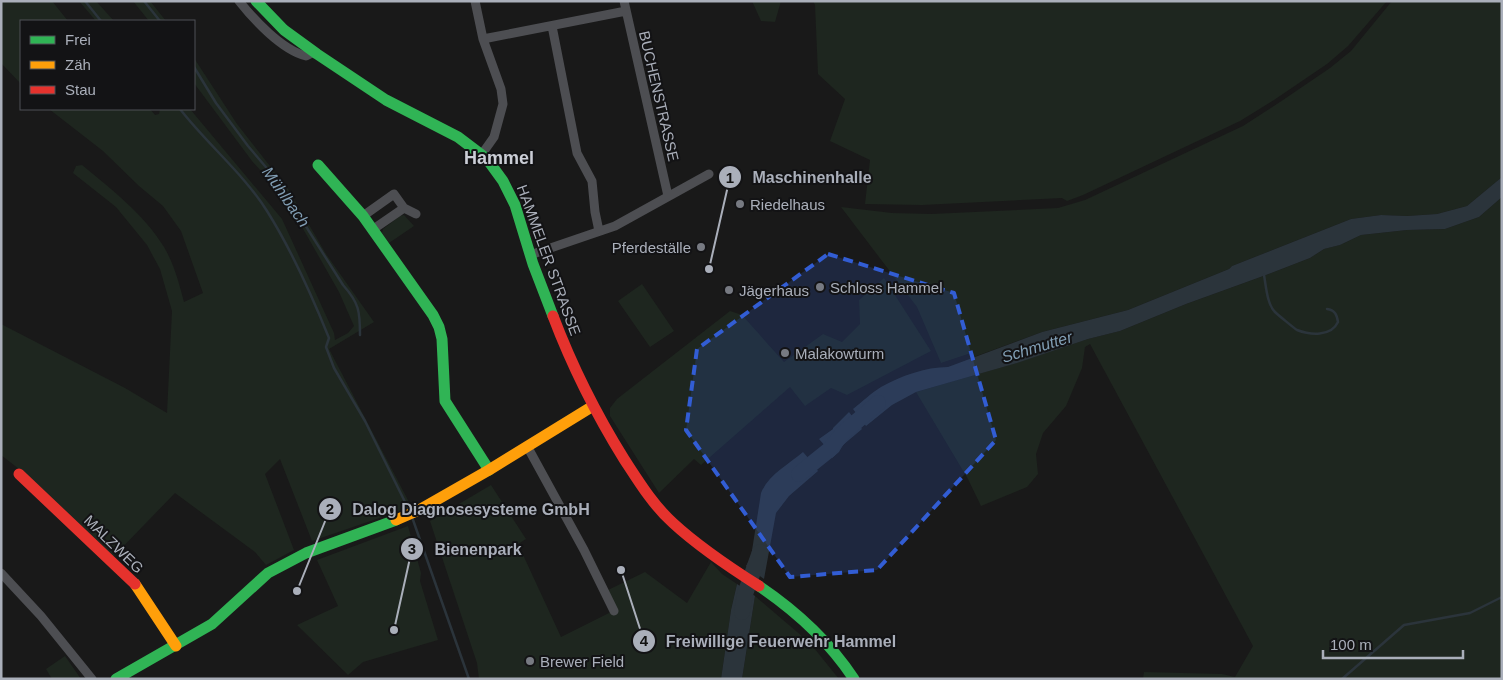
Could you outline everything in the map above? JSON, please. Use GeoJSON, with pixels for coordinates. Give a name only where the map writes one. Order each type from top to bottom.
{"type":"FeatureCollection","features":[{"type":"Feature","properties":{"kind":"street"},"geometry":{"type":"LineString","coordinates":[[238,1],[259,24],[286,45],[306,56],[314,52]]}},
{"type":"Feature","properties":{"kind":"street","name":"HAMMELER STRASSE"},"geometry":{"type":"LineString","coordinates":[[256,1],[279,26],[314,52],[379,96],[450,133],[482,154],[502,178],[511,196],[553,317],[593,406],[629,467],[655,505],[677,528],[782,603],[818,634],[854,679]]}},
{"type":"Feature","properties":{"kind":"street"},"geometry":{"type":"LineString","coordinates":[[475,1],[483,39],[500,88],[503,104],[494,137],[482,154]]}},
{"type":"Feature","properties":{"kind":"street","name":"BUCHENSTRASSE"},"geometry":{"type":"LineString","coordinates":[[624,1],[668,196]]}},
{"type":"Feature","properties":{"kind":"street"},"geometry":{"type":"LineString","coordinates":[[483,39],[626,11]]}},
{"type":"Feature","properties":{"kind":"street"},"geometry":{"type":"LineString","coordinates":[[552,26],[577,153],[592,181],[599,231]]}},
{"type":"Feature","properties":{"kind":"street"},"geometry":{"type":"LineString","coordinates":[[318,165],[363,216],[417,292],[439,327],[442,339],[442,385],[445,401],[489,470]]}},
{"type":"Feature","properties":{"kind":"street"},"geometry":{"type":"LineString","coordinates":[[530,255],[614,226],[709,174]]}},
{"type":"Feature","properties":{"kind":"street"},"geometry":{"type":"LineString","coordinates":[[363,216],[394,194],[404,208],[416,214]]}},
{"type":"Feature","properties":{"kind":"street"},"geometry":{"type":"LineString","coordinates":[[372,230],[404,208]]}},
{"type":"Feature","properties":{"kind":"street"},"geometry":{"type":"LineString","coordinates":[[116,679],[212,624],[268,573],[306,553],[420,510],[593,406]]}},
{"type":"Feature","properties":{"kind":"street"},"geometry":{"type":"LineString","coordinates":[[527,446],[584,550],[614,610]]}},
{"type":"Feature","properties":{"kind":"street","name":"MALZWEG"},"geometry":{"type":"LineString","coordinates":[[18,474],[138,587],[176,646]]}},
{"type":"Feature","properties":{"kind":"street"},"geometry":{"type":"LineString","coordinates":[[1,573],[41,616],[92,679]]}},
{"type":"Feature","properties":{"kind":"highlighted area"},"geometry":{"type":"Polygon","coordinates":[[[828,254],[954,293],[996,440],[877,570],[790,577],[686,430],[697,349],[828,254]]]}},
{"type":"Feature","properties":{"kind":"shaded area"},"geometry":{"type":"Polygon","coordinates":[[[1,1],[52,1],[67,20],[20,20],[20,83],[1,63],[1,1]]]}},
{"type":"Feature","properties":{"kind":"shaded area"},"geometry":{"type":"Polygon","coordinates":[[[79,1],[96,1],[113,20],[95,20],[79,1]]]}},
{"type":"Feature","properties":{"kind":"shaded area"},"geometry":{"type":"Polygon","coordinates":[[[133,1],[150,1],[165,20],[148,20],[133,1]]]}},
{"type":"Feature","properties":{"kind":"shaded area"},"geometry":{"type":"Polygon","coordinates":[[[752,1],[781,1],[775,22],[761,21],[752,1]]]}},
{"type":"Feature","properties":{"kind":"shaded area"},"geometry":{"type":"Polygon","coordinates":[[[813,1],[1387,1],[1348,46],[1327,64],[1274,100],[1240,121],[1083,195],[1067,201],[1062,198],[922,205],[865,204],[870,160],[830,141],[845,99],[818,74],[815,5],[813,1]]]}},
{"type":"Feature","properties":{"kind":"shaded area"},"geometry":{"type":"Polygon","coordinates":[[[1392,1],[1502,1],[1502,177],[1467,206],[1437,214],[1381,215],[1351,219],[1128,310],[1042,332],[971,358],[971,353],[941,363],[917,307],[841,207],[892,213],[931,214],[1058,208],[1085,200],[1243,126],[1330,68],[1351,51],[1392,1]]]}},
{"type":"Feature","properties":{"kind":"shaded area"},"geometry":{"type":"Polygon","coordinates":[[[195,60],[237,124],[288,189],[326,254],[374,322],[329,349],[411,506],[312,541],[280,459],[265,474],[294,550],[266,565],[255,552],[175,493],[113,557],[19,469],[1,455],[1,324],[125,388],[167,413],[172,311],[160,269],[147,245],[116,207],[73,173],[76,166],[82,165],[137,213],[156,235],[171,260],[184,302],[203,293],[181,231],[163,206],[103,151],[50,110],[151,110],[155,115],[159,114],[160,110],[191,110],[282,219],[334,333],[335,340],[348,333],[354,326],[339,292],[302,227],[273,184],[252,161],[195,84],[195,60]]]}},
{"type":"Feature","properties":{"kind":"shaded area"},"geometry":{"type":"Polygon","coordinates":[[[1502,197],[1502,679],[1143,679],[1144,672],[1222,674],[1235,677],[1253,646],[1090,344],[1085,347],[1082,368],[1066,406],[1043,433],[1036,454],[1038,474],[1027,487],[981,506],[968,479],[916,392],[1016,363],[1088,339],[1120,331],[1186,304],[1310,258],[1324,249],[1340,245],[1361,235],[1407,230],[1445,229],[1479,217],[1502,197]]]}},
{"type":"Feature","properties":{"kind":"shaded area"},"geometry":{"type":"Polygon","coordinates":[[[404,215],[414,226],[389,243],[382,233],[383,229],[404,215]]]}},
{"type":"Feature","properties":{"kind":"shaded area"},"geometry":{"type":"Polygon","coordinates":[[[884,278],[931,351],[847,395],[831,388],[805,406],[790,387],[701,465],[694,459],[659,493],[610,416],[610,408],[617,399],[730,311],[742,315],[784,362],[823,334],[842,342],[860,324],[859,300],[884,278]]]}},
{"type":"Feature","properties":{"kind":"shaded area"},"geometry":{"type":"Polygon","coordinates":[[[642,284],[674,331],[650,347],[618,301],[642,284]]]}},
{"type":"Feature","properties":{"kind":"shaded area"},"geometry":{"type":"Polygon","coordinates":[[[491,485],[526,539],[518,544],[561,637],[617,609],[608,590],[645,572],[687,603],[711,562],[722,574],[737,584],[731,610],[721,679],[479,679],[477,663],[430,521],[491,485]]]}},
{"type":"Feature","properties":{"kind":"shaded area"},"geometry":{"type":"Polygon","coordinates":[[[408,526],[421,573],[420,581],[438,640],[363,662],[348,675],[297,625],[338,606],[317,560],[408,526]]]}},
{"type":"Feature","properties":{"kind":"shaded area"},"geometry":{"type":"Polygon","coordinates":[[[755,596],[810,643],[839,679],[742,679],[755,596]]]}},
{"type":"Feature","properties":{"kind":"shaded area"},"geometry":{"type":"Polygon","coordinates":[[[65,656],[81,679],[52,679],[46,669],[65,656]]]}},
{"type":"Feature","properties":{"kind":"water"},"geometry":{"type":"Polygon","coordinates":[[[1502,177],[1502,197],[1479,217],[1445,229],[1407,230],[1361,235],[1340,245],[1324,249],[1310,258],[1186,304],[1120,331],[1088,339],[1017,363],[916,392],[892,405],[866,426],[853,409],[881,387],[897,379],[922,370],[948,367],[1042,332],[1128,310],[1351,219],[1381,215],[1437,214],[1467,206],[1502,177]]]}},
{"type":"Feature","properties":{"kind":"water"},"geometry":{"type":"Polygon","coordinates":[[[849,412],[862,429],[843,445],[832,458],[830,455],[821,462],[816,456],[826,447],[819,439],[833,429],[849,412]]]}},
{"type":"Feature","properties":{"kind":"water"},"geometry":{"type":"Polygon","coordinates":[[[803,452],[810,460],[814,458],[819,464],[815,467],[818,471],[789,496],[776,513],[764,579],[746,566],[751,557],[761,493],[764,486],[774,475],[803,452]]]}},
{"type":"Feature","properties":{"kind":"water"},"geometry":{"type":"Polygon","coordinates":[[[737,584],[755,596],[742,679],[721,679],[731,610],[737,584]]]}},
{"type":"Feature","properties":{"kind":"waterway"},"geometry":{"type":"LineString","coordinates":[[85,1],[100,20]]}},
{"type":"Feature","properties":{"kind":"waterway","name":"Mühlbach"},"geometry":{"type":"LineString","coordinates":[[144,1],[159,20]]}},
{"type":"Feature","properties":{"kind":"waterway","name":"Mühlbach"},"geometry":{"type":"LineString","coordinates":[[195,69],[216,103],[248,146],[276,179],[352,297],[358,308],[360,335]]}},
{"type":"Feature","properties":{"kind":"waterway"},"geometry":{"type":"LineString","coordinates":[[181,110],[247,184],[276,226],[316,306],[329,338],[326,347],[334,368],[365,421],[409,510]]}},
{"type":"Feature","properties":{"kind":"waterway"},"geometry":{"type":"LineString","coordinates":[[1264,275],[1267,295],[1272,309],[1297,330],[1320,334],[1335,327],[1338,322],[1337,317],[1332,310],[1327,309]]}},
{"type":"Feature","properties":{"kind":"waterway","name":"Schmutter"},"geometry":{"type":"LineString","coordinates":[[799,474],[829,450],[842,434],[878,403]]}},
{"type":"Feature","properties":{"kind":"waterway"},"geometry":{"type":"LineString","coordinates":[[412,517],[469,679]]}},
{"type":"Feature","properties":{"kind":"waterway","name":"Schmutter"},"geometry":{"type":"LineString","coordinates":[[742,612],[745,594],[760,552]]}},
{"type":"Feature","properties":{"kind":"waterway"},"geometry":{"type":"LineString","coordinates":[[1342,679],[1404,625],[1470,613],[1502,597]]}},
{"type":"Feature","properties":{"kind":"traffic: fast"},"geometry":{"type":"LineString","coordinates":[[256,1],[284,30],[317,54],[386,100],[458,137],[487,159],[503,181],[515,205],[533,264],[553,316]]}},
{"type":"Feature","properties":{"kind":"traffic: fast"},"geometry":{"type":"LineString","coordinates":[[318,165],[363,216],[433,315],[442,339],[445,401],[489,470]]}},
{"type":"Feature","properties":{"kind":"traffic: fast"},"geometry":{"type":"LineString","coordinates":[[116,679],[212,624],[268,573],[306,553],[396,520]]}},
{"type":"Feature","properties":{"kind":"traffic: fast"},"geometry":{"type":"LineString","coordinates":[[759,586],[799,616],[823,639],[854,679]]}},
{"type":"Feature","properties":{"kind":"traffic: slow"},"geometry":{"type":"LineString","coordinates":[[396,520],[419,510],[489,470],[593,406]]}},
{"type":"Feature","properties":{"kind":"traffic: slow"},"geometry":{"type":"LineString","coordinates":[[135,584],[176,646]]}},
{"type":"Feature","properties":{"kind":"traffic: jam"},"geometry":{"type":"LineString","coordinates":[[553,316],[576,371],[594,407],[624,459],[653,501],[683,532],[725,564],[759,586]]}},
{"type":"Feature","properties":{"kind":"traffic: jam"},"geometry":{"type":"LineString","coordinates":[[19,474],[135,584]]}},
{"type":"Feature","properties":{"kind":"place","name":"Riedelhaus"},"geometry":{"type":"Point","coordinates":[740,204]}},
{"type":"Feature","properties":{"kind":"place","name":"Pferdeställe"},"geometry":{"type":"Point","coordinates":[701,247]}},
{"type":"Feature","properties":{"kind":"place","name":"Maschinenhalle"},"geometry":{"type":"Point","coordinates":[709,269]}},
{"type":"Feature","properties":{"kind":"place","name":"Schloss Hammel"},"geometry":{"type":"Point","coordinates":[820,287]}},
{"type":"Feature","properties":{"kind":"place","name":"Jägerhaus"},"geometry":{"type":"Point","coordinates":[729,290]}},
{"type":"Feature","properties":{"kind":"place","name":"Malakowturm"},"geometry":{"type":"Point","coordinates":[785,353]}},
{"type":"Feature","properties":{"kind":"place","name":"Freiwillige Feuerwehr Hammel"},"geometry":{"type":"Point","coordinates":[621,570]}},
{"type":"Feature","properties":{"kind":"place","name":"Dalog Diagnosesysteme GmbH"},"geometry":{"type":"Point","coordinates":[297,591]}},
{"type":"Feature","properties":{"kind":"place","name":"Bienenpark"},"geometry":{"type":"Point","coordinates":[394,630]}},
{"type":"Feature","properties":{"kind":"place","name":"Brewer Field"},"geometry":{"type":"Point","coordinates":[530,661]}},
{"type":"Feature","properties":{"kind":"district","name":"Hammel"},"geometry":{"type":"Point","coordinates":[499,158]}}]}
